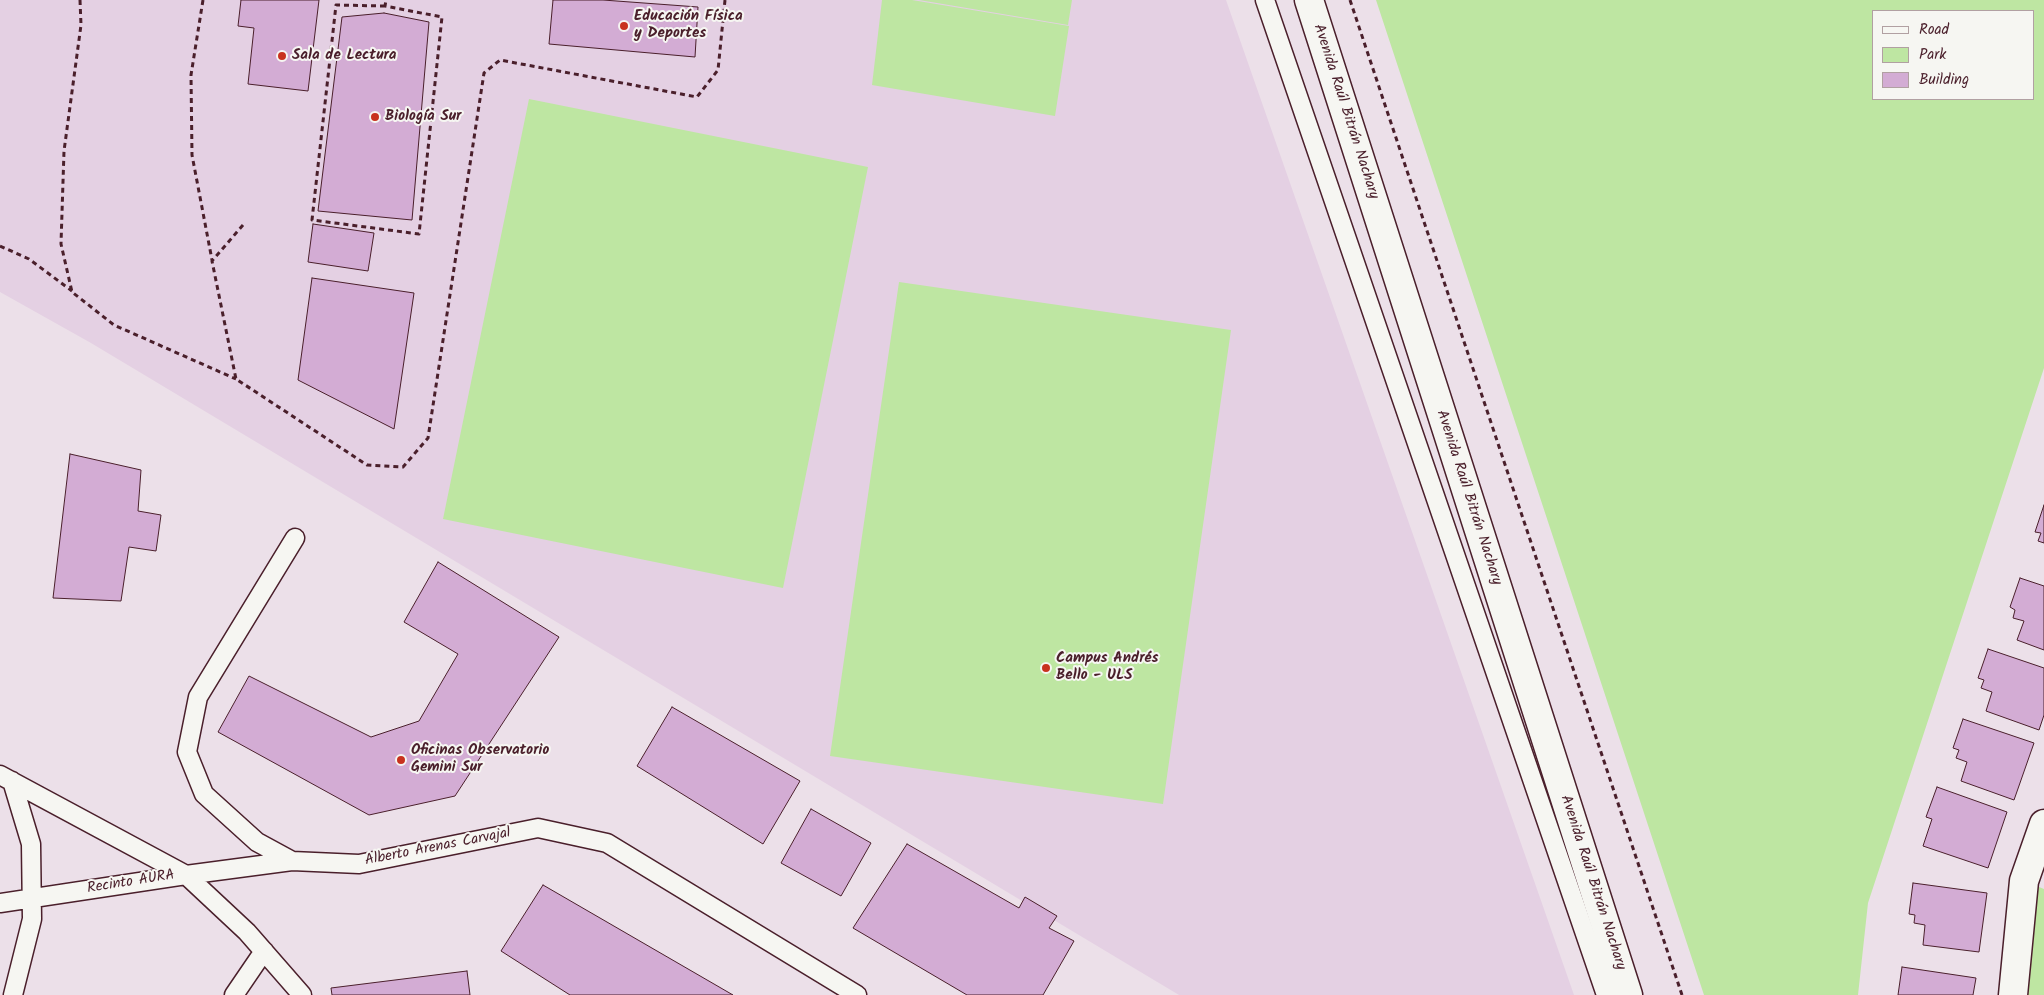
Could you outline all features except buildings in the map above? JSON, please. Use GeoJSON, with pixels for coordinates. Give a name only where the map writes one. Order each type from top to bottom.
{"type":"FeatureCollection","features":[{"type":"Feature","properties":{"kind":"main road","name":"Avenida Raúl Bitrán Nachary"},"geometry":{"type":"LineString","coordinates":[[1309,0],[1628,995]]}},
{"type":"Feature","properties":{"kind":"main road"},"geometry":{"type":"LineString","coordinates":[[2013,995],[2044,824]]}},
{"type":"Feature","properties":{"kind":"lane"},"geometry":{"type":"LineString","coordinates":[[1265,0],[1606,995]]}},
{"type":"Feature","properties":{"kind":"lane"},"geometry":{"type":"LineString","coordinates":[[292,861],[257,842],[204,794],[187,752],[198,697],[295,538]]}},
{"type":"Feature","properties":{"kind":"lane"},"geometry":{"type":"LineString","coordinates":[[6,778],[186,875]]}},
{"type":"Feature","properties":{"kind":"lane"},"geometry":{"type":"LineString","coordinates":[[6,778],[31,844],[32,919],[13,995]]}},
{"type":"Feature","properties":{"kind":"lane","name":"Alberto Arenas Carvajal"},"geometry":{"type":"LineString","coordinates":[[186,875],[292,861],[359,864],[538,828],[607,843],[857,995]]}},
{"type":"Feature","properties":{"kind":"lane","name":"Recinto AURA"},"geometry":{"type":"LineString","coordinates":[[0,903],[186,875],[247,932],[302,995]]}},
{"type":"Feature","properties":{"kind":"lane"},"geometry":{"type":"LineString","coordinates":[[234,995],[264,951]]}},
{"type":"Feature","properties":{"kind":"path"},"geometry":{"type":"LineString","coordinates":[[72,292],[61,244],[64,151],[81,25],[80,0]]}},
{"type":"Feature","properties":{"kind":"path"},"geometry":{"type":"LineString","coordinates":[[203,0],[191,75],[192,155],[236,379]]}},
{"type":"Feature","properties":{"kind":"path"},"geometry":{"type":"LineString","coordinates":[[385,6],[386,0]]}},
{"type":"Feature","properties":{"kind":"path"},"geometry":{"type":"LineString","coordinates":[[0,246],[29,259],[114,325],[236,379],[366,465],[403,467],[428,438],[484,73],[500,60],[697,97],[718,70],[725,0]]}},
{"type":"Feature","properties":{"kind":"path"},"geometry":{"type":"LineString","coordinates":[[1350,0],[1682,995]]}},
{"type":"Feature","properties":{"kind":"path"},"geometry":{"type":"LineString","coordinates":[[336,5],[385,6],[442,17],[419,234],[312,220],[336,5]]}},
{"type":"Feature","properties":{"kind":"path"},"geometry":{"type":"LineString","coordinates":[[212,260],[243,226]]}},
{"type":"Feature","properties":{"kind":"shaded area","name":"Campus Andrés Bello - ULS"},"geometry":{"type":"Polygon","coordinates":[[[0,0],[1226,0],[1574,995],[1179,995],[91,343],[0,292],[0,0]]]}},
{"type":"Feature","properties":{"kind":"green space"},"geometry":{"type":"Polygon","coordinates":[[[882,0],[912,0],[1069,26],[1055,116],[872,85],[882,0]]]}},
{"type":"Feature","properties":{"kind":"green space"},"geometry":{"type":"Polygon","coordinates":[[[919,0],[1072,0],[1068,25],[919,0]]]}},
{"type":"Feature","properties":{"kind":"green space"},"geometry":{"type":"Polygon","coordinates":[[[1376,0],[2044,0],[2044,368],[1868,903],[1858,995],[1704,995],[1376,0]]]}},
{"type":"Feature","properties":{"kind":"green space"},"geometry":{"type":"Polygon","coordinates":[[[529,99],[868,167],[783,588],[443,519],[529,99]]]}},
{"type":"Feature","properties":{"kind":"green space"},"geometry":{"type":"Polygon","coordinates":[[[899,282],[1231,330],[1163,804],[830,756],[899,282]]]}},
{"type":"Feature","properties":{"kind":"green space"},"geometry":{"type":"Polygon","coordinates":[[[2024,881],[2044,889],[2044,995],[2013,995],[2024,881]]]}},
{"type":"Feature","properties":{"kind":"place","name":"Educación Física y Deportes"},"geometry":{"type":"Point","coordinates":[624,26]}},
{"type":"Feature","properties":{"kind":"place","name":"Sala de Lectura"},"geometry":{"type":"Point","coordinates":[282,56]}},
{"type":"Feature","properties":{"kind":"place","name":"Biología Sur"},"geometry":{"type":"Point","coordinates":[375,117]}},
{"type":"Feature","properties":{"kind":"place","name":"Campus Andrés Bello - ULS"},"geometry":{"type":"Point","coordinates":[1046,668]}},
{"type":"Feature","properties":{"kind":"place","name":"Oficinas Observatorio Gemini Sur"},"geometry":{"type":"Point","coordinates":[401,760]}}]}
